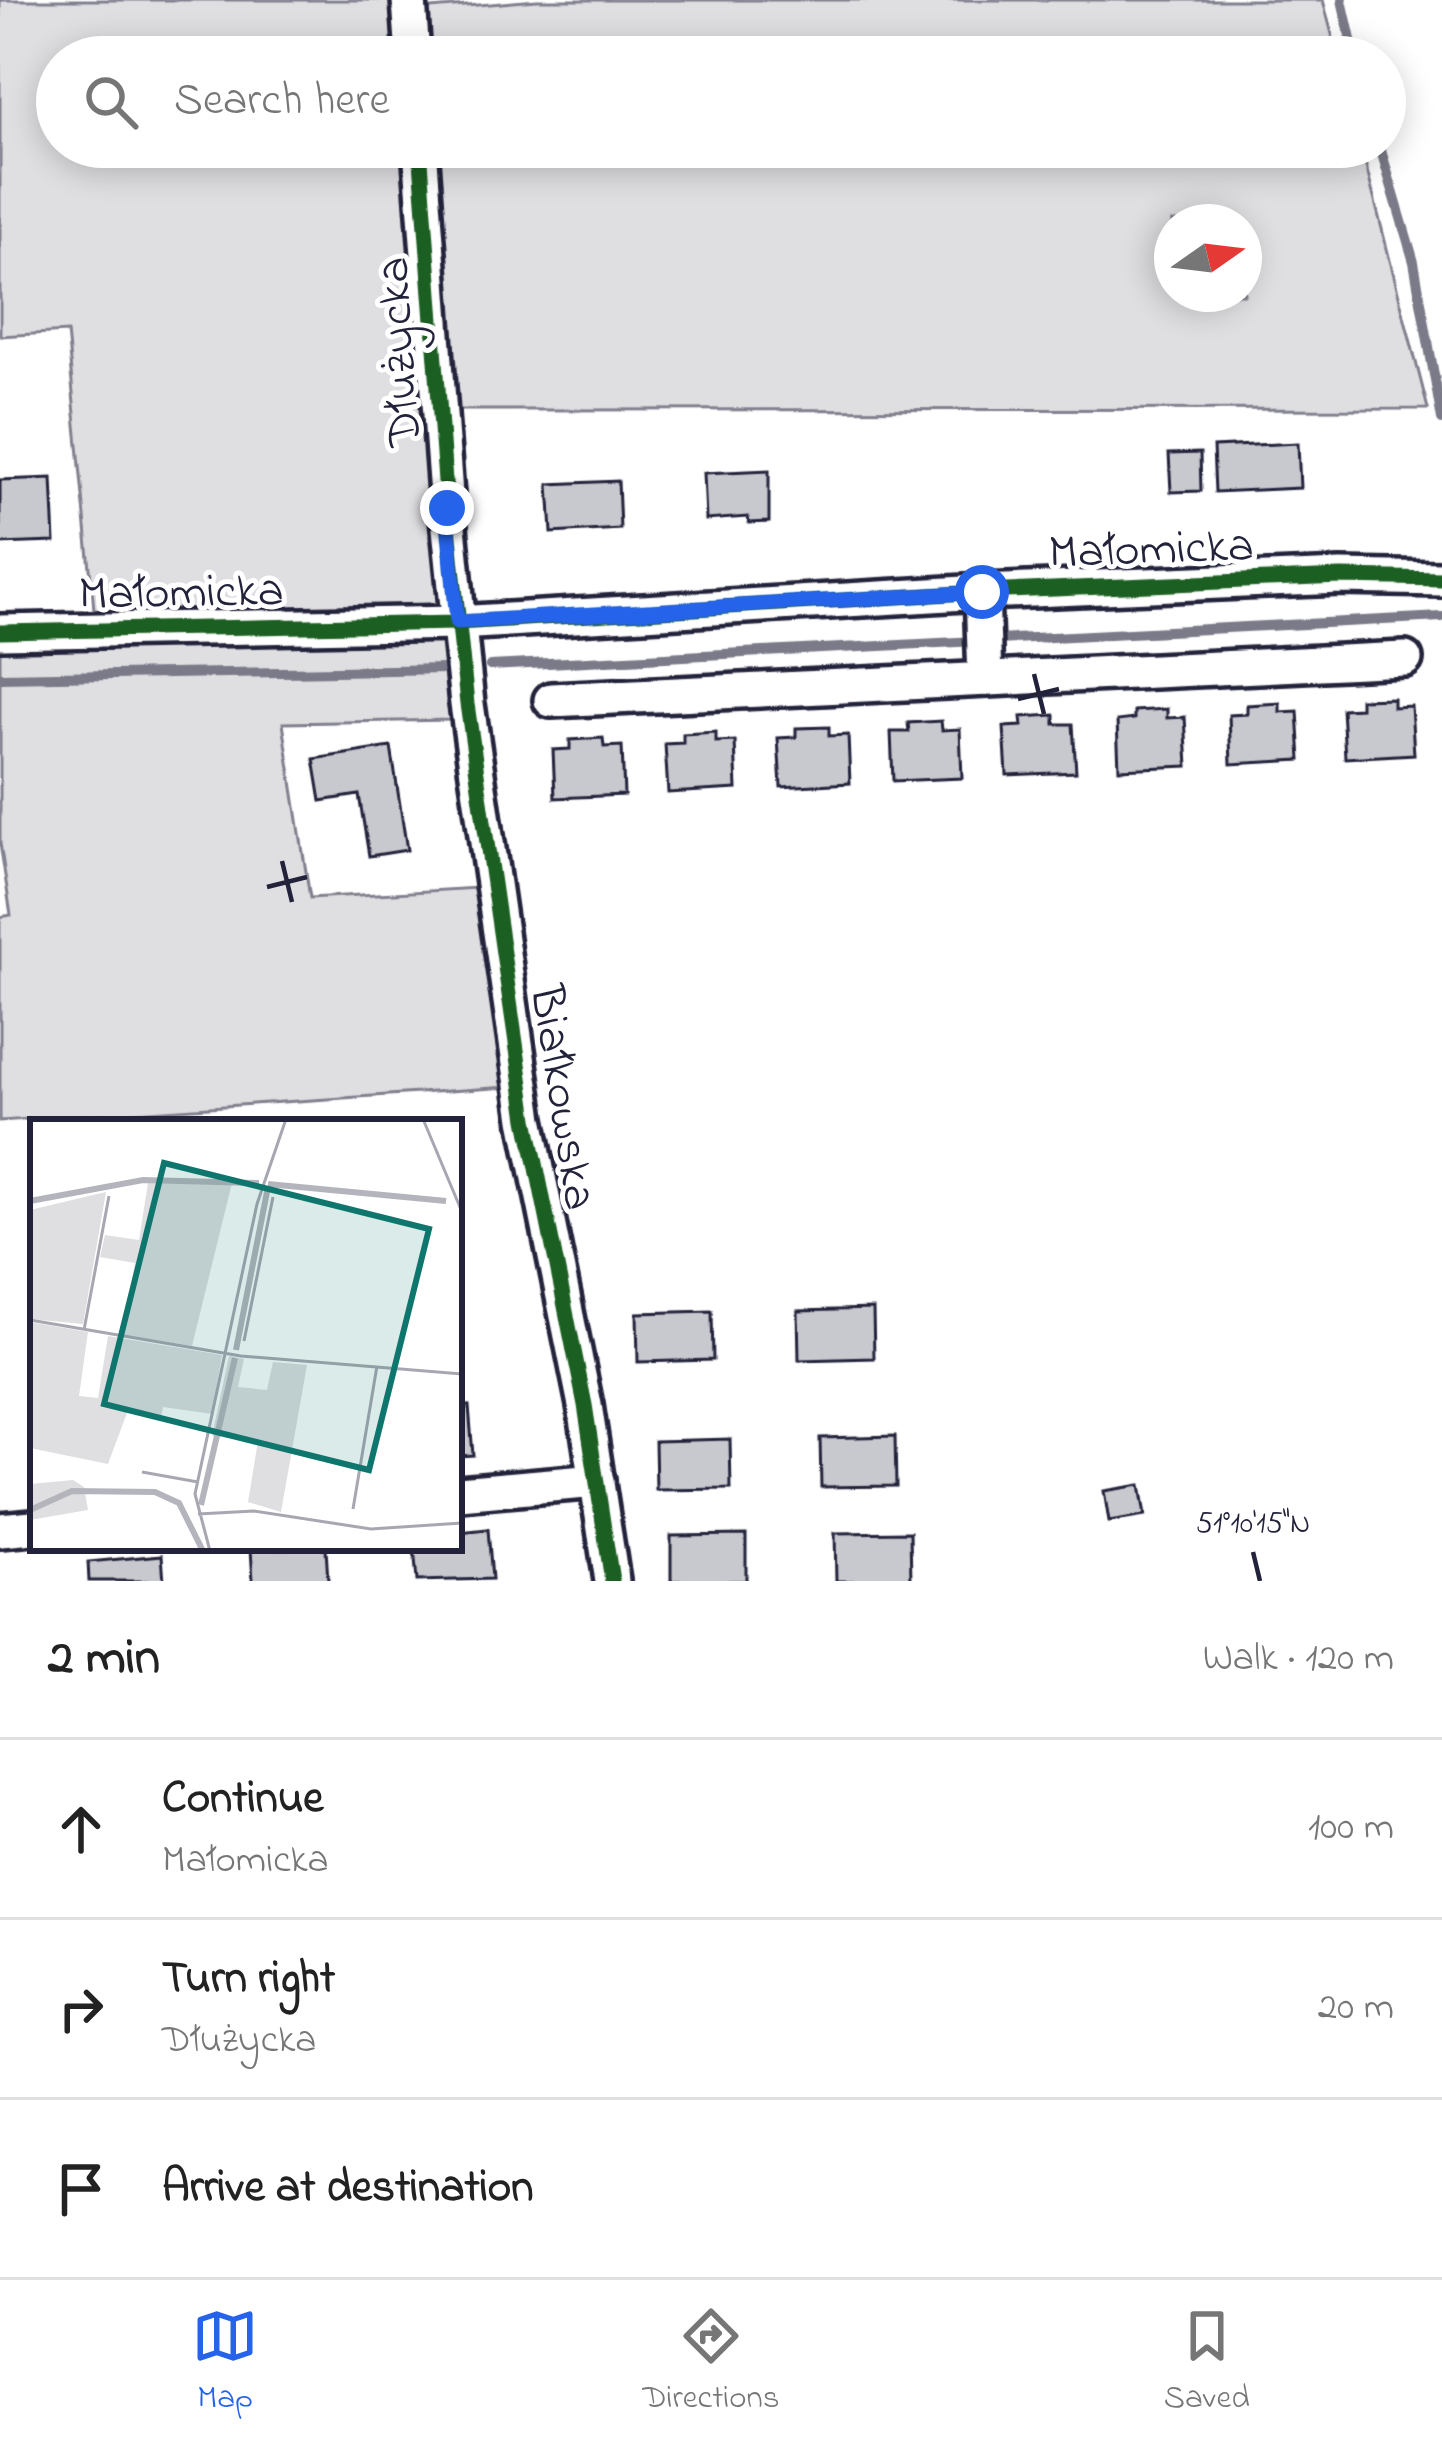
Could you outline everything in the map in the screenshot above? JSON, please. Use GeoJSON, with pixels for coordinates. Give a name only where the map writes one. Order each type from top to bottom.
{"type":"FeatureCollection","features":[{"type":"Feature","properties":{"kind":"street"},"geometry":{"type":"LineString","coordinates":[[409,0],[412,36]]}},
{"type":"Feature","properties":{"kind":"street","name":"Dłużycka"},"geometry":{"type":"LineString","coordinates":[[422,168],[457,622]]}},
{"type":"Feature","properties":{"kind":"street","name":"Małomicka"},"geometry":{"type":"LineString","coordinates":[[0,632],[983,604],[1341,577],[1442,579]]}},
{"type":"Feature","properties":{"kind":"street"},"geometry":{"type":"LineString","coordinates":[[983,604],[986,673]]}},
{"type":"Feature","properties":{"kind":"street","name":"Białkowska"},"geometry":{"type":"LineString","coordinates":[[457,622],[527,1118],[585,1406],[612,1581]]}},
{"type":"Feature","properties":{"kind":"street"},"geometry":{"type":"LineString","coordinates":[[551,700],[986,673],[1405,659]]}},
{"type":"Feature","properties":{"kind":"street"},"geometry":{"type":"LineString","coordinates":[[462,1492],[596,1481]]}},
{"type":"Feature","properties":{"kind":"street"},"geometry":{"type":"LineString","coordinates":[[0,1530],[30,1527]]}},
{"type":"Feature","properties":{"kind":"shaded area"},"geometry":{"type":"Polygon","coordinates":[[[0,0],[397,0],[400,36],[36,36],[36,168],[411,168],[444,591],[435,608],[95,620],[67,332],[0,336],[0,0]]]}},
{"type":"Feature","properties":{"kind":"shaded area"},"geometry":{"type":"Polygon","coordinates":[[[537,0],[1323,0],[1332,36],[420,36],[418,10],[537,0]]]}},
{"type":"Feature","properties":{"kind":"shaded area"},"geometry":{"type":"Polygon","coordinates":[[[432,168],[1366,168],[1428,409],[453,410],[432,168]]]}},
{"type":"Feature","properties":{"kind":"shaded area"},"geometry":{"type":"Polygon","coordinates":[[[451,636],[454,720],[283,723],[310,898],[477,888],[508,1087],[0,1121],[0,917],[11,915],[0,843],[0,647],[451,636]]]}},
{"type":"Feature","properties":{"kind":"building"},"geometry":{"type":"Polygon","coordinates":[[[1298,443],[1300,488],[1215,492],[1213,447],[1298,443]]]}},
{"type":"Feature","properties":{"kind":"building"},"geometry":{"type":"Polygon","coordinates":[[[1200,453],[1201,491],[1171,492],[1169,454],[1200,453]]]}},
{"type":"Feature","properties":{"kind":"building"},"geometry":{"type":"Polygon","coordinates":[[[769,470],[769,522],[749,523],[748,517],[706,520],[704,473],[769,470]]]}},
{"type":"Feature","properties":{"kind":"building"},"geometry":{"type":"Polygon","coordinates":[[[52,478],[55,542],[0,544],[0,480],[52,478]]]}},
{"type":"Feature","properties":{"kind":"building"},"geometry":{"type":"Polygon","coordinates":[[[618,481],[620,529],[552,533],[549,484],[618,481]]]}},
{"type":"Feature","properties":{"kind":"building"},"geometry":{"type":"Polygon","coordinates":[[[1393,698],[1393,707],[1411,706],[1414,754],[1345,758],[1342,709],[1360,708],[1360,699],[1393,698]]]}},
{"type":"Feature","properties":{"kind":"building"},"geometry":{"type":"Polygon","coordinates":[[[1280,703],[1280,712],[1298,711],[1301,760],[1231,764],[1229,715],[1247,714],[1247,705],[1280,703]]]}},
{"type":"Feature","properties":{"kind":"building"},"geometry":{"type":"Polygon","coordinates":[[[1167,709],[1167,718],[1185,717],[1188,766],[1119,769],[1117,721],[1134,719],[1134,711],[1167,709]]]}},
{"type":"Feature","properties":{"kind":"building"},"geometry":{"type":"Polygon","coordinates":[[[1055,715],[1055,724],[1073,724],[1076,772],[1007,775],[1004,727],[1022,726],[1021,717],[1055,715]]]}},
{"type":"Feature","properties":{"kind":"building"},"geometry":{"type":"Polygon","coordinates":[[[941,721],[942,730],[960,729],[962,778],[893,781],[891,732],[909,732],[908,723],[941,721]]]}},
{"type":"Feature","properties":{"kind":"building"},"geometry":{"type":"Polygon","coordinates":[[[829,727],[829,736],[848,735],[850,783],[781,787],[778,738],[796,737],[796,728],[829,727]]]}},
{"type":"Feature","properties":{"kind":"building"},"geometry":{"type":"Polygon","coordinates":[[[716,732],[716,742],[735,741],[737,789],[668,793],[665,744],[683,743],[683,734],[716,732]]]}},
{"type":"Feature","properties":{"kind":"building"},"geometry":{"type":"Polygon","coordinates":[[[603,738],[604,747],[622,746],[624,795],[555,798],[553,750],[570,749],[570,740],[603,738]]]}},
{"type":"Feature","properties":{"kind":"building"},"geometry":{"type":"Polygon","coordinates":[[[391,747],[407,850],[369,856],[359,795],[321,801],[314,759],[391,747]]]}},
{"type":"Feature","properties":{"kind":"building"},"geometry":{"type":"Polygon","coordinates":[[[873,1309],[874,1358],[799,1360],[798,1311],[873,1309]]]}},
{"type":"Feature","properties":{"kind":"building"},"geometry":{"type":"Polygon","coordinates":[[[712,1311],[713,1360],[638,1362],[637,1313],[712,1311]]]}},
{"type":"Feature","properties":{"kind":"building"},"geometry":{"type":"Polygon","coordinates":[[[469,1406],[473,1455],[462,1456],[462,1407],[469,1406]]]}},
{"type":"Feature","properties":{"kind":"building"},"geometry":{"type":"Polygon","coordinates":[[[895,1436],[896,1486],[821,1487],[820,1438],[895,1436]]]}},
{"type":"Feature","properties":{"kind":"building"},"geometry":{"type":"Polygon","coordinates":[[[730,1439],[731,1489],[656,1490],[655,1441],[730,1439]]]}},
{"type":"Feature","properties":{"kind":"building"},"geometry":{"type":"Polygon","coordinates":[[[1140,1485],[1145,1516],[1109,1522],[1104,1491],[1140,1485]]]}},
{"type":"Feature","properties":{"kind":"building"},"geometry":{"type":"Polygon","coordinates":[[[488,1529],[492,1579],[417,1581],[414,1551],[462,1551],[462,1532],[488,1529]]]}},
{"type":"Feature","properties":{"kind":"building"},"geometry":{"type":"Polygon","coordinates":[[[910,1532],[911,1581],[836,1581],[835,1533],[910,1532]]]}},
{"type":"Feature","properties":{"kind":"building"},"geometry":{"type":"Polygon","coordinates":[[[746,1535],[746,1581],[671,1581],[671,1536],[746,1535]]]}},
{"type":"Feature","properties":{"kind":"building"},"geometry":{"type":"Polygon","coordinates":[[[251,1551],[326,1551],[328,1581],[253,1581],[251,1551]]]}},
{"type":"Feature","properties":{"kind":"building"},"geometry":{"type":"Polygon","coordinates":[[[162,1555],[164,1581],[89,1581],[88,1562],[162,1555]]]}},
{"type":"Feature","properties":{"kind":"waterway"},"geometry":{"type":"LineString","coordinates":[[1342,0],[1350,36]]}},
{"type":"Feature","properties":{"kind":"waterway"},"geometry":{"type":"LineString","coordinates":[[1386,168],[1414,262],[1442,420]]}},
{"type":"Feature","properties":{"kind":"waterway"},"geometry":{"type":"LineString","coordinates":[[490,666],[1442,617]]}},
{"type":"Feature","properties":{"kind":"waterway"},"geometry":{"type":"LineString","coordinates":[[0,677],[447,669]]}},
{"type":"Feature","properties":{"kind":"cycle path"},"geometry":{"type":"LineString","coordinates":[[422,168],[467,704],[527,1119],[585,1405],[612,1581]]}},
{"type":"Feature","properties":{"kind":"cycle path"},"geometry":{"type":"LineString","coordinates":[[0,632],[457,623],[982,592],[1341,577],[1442,579]]}},
{"type":"Feature","properties":{"kind":"route"},"geometry":{"type":"LineString","coordinates":[[447,508],[457,622],[982,592]]}}]}
